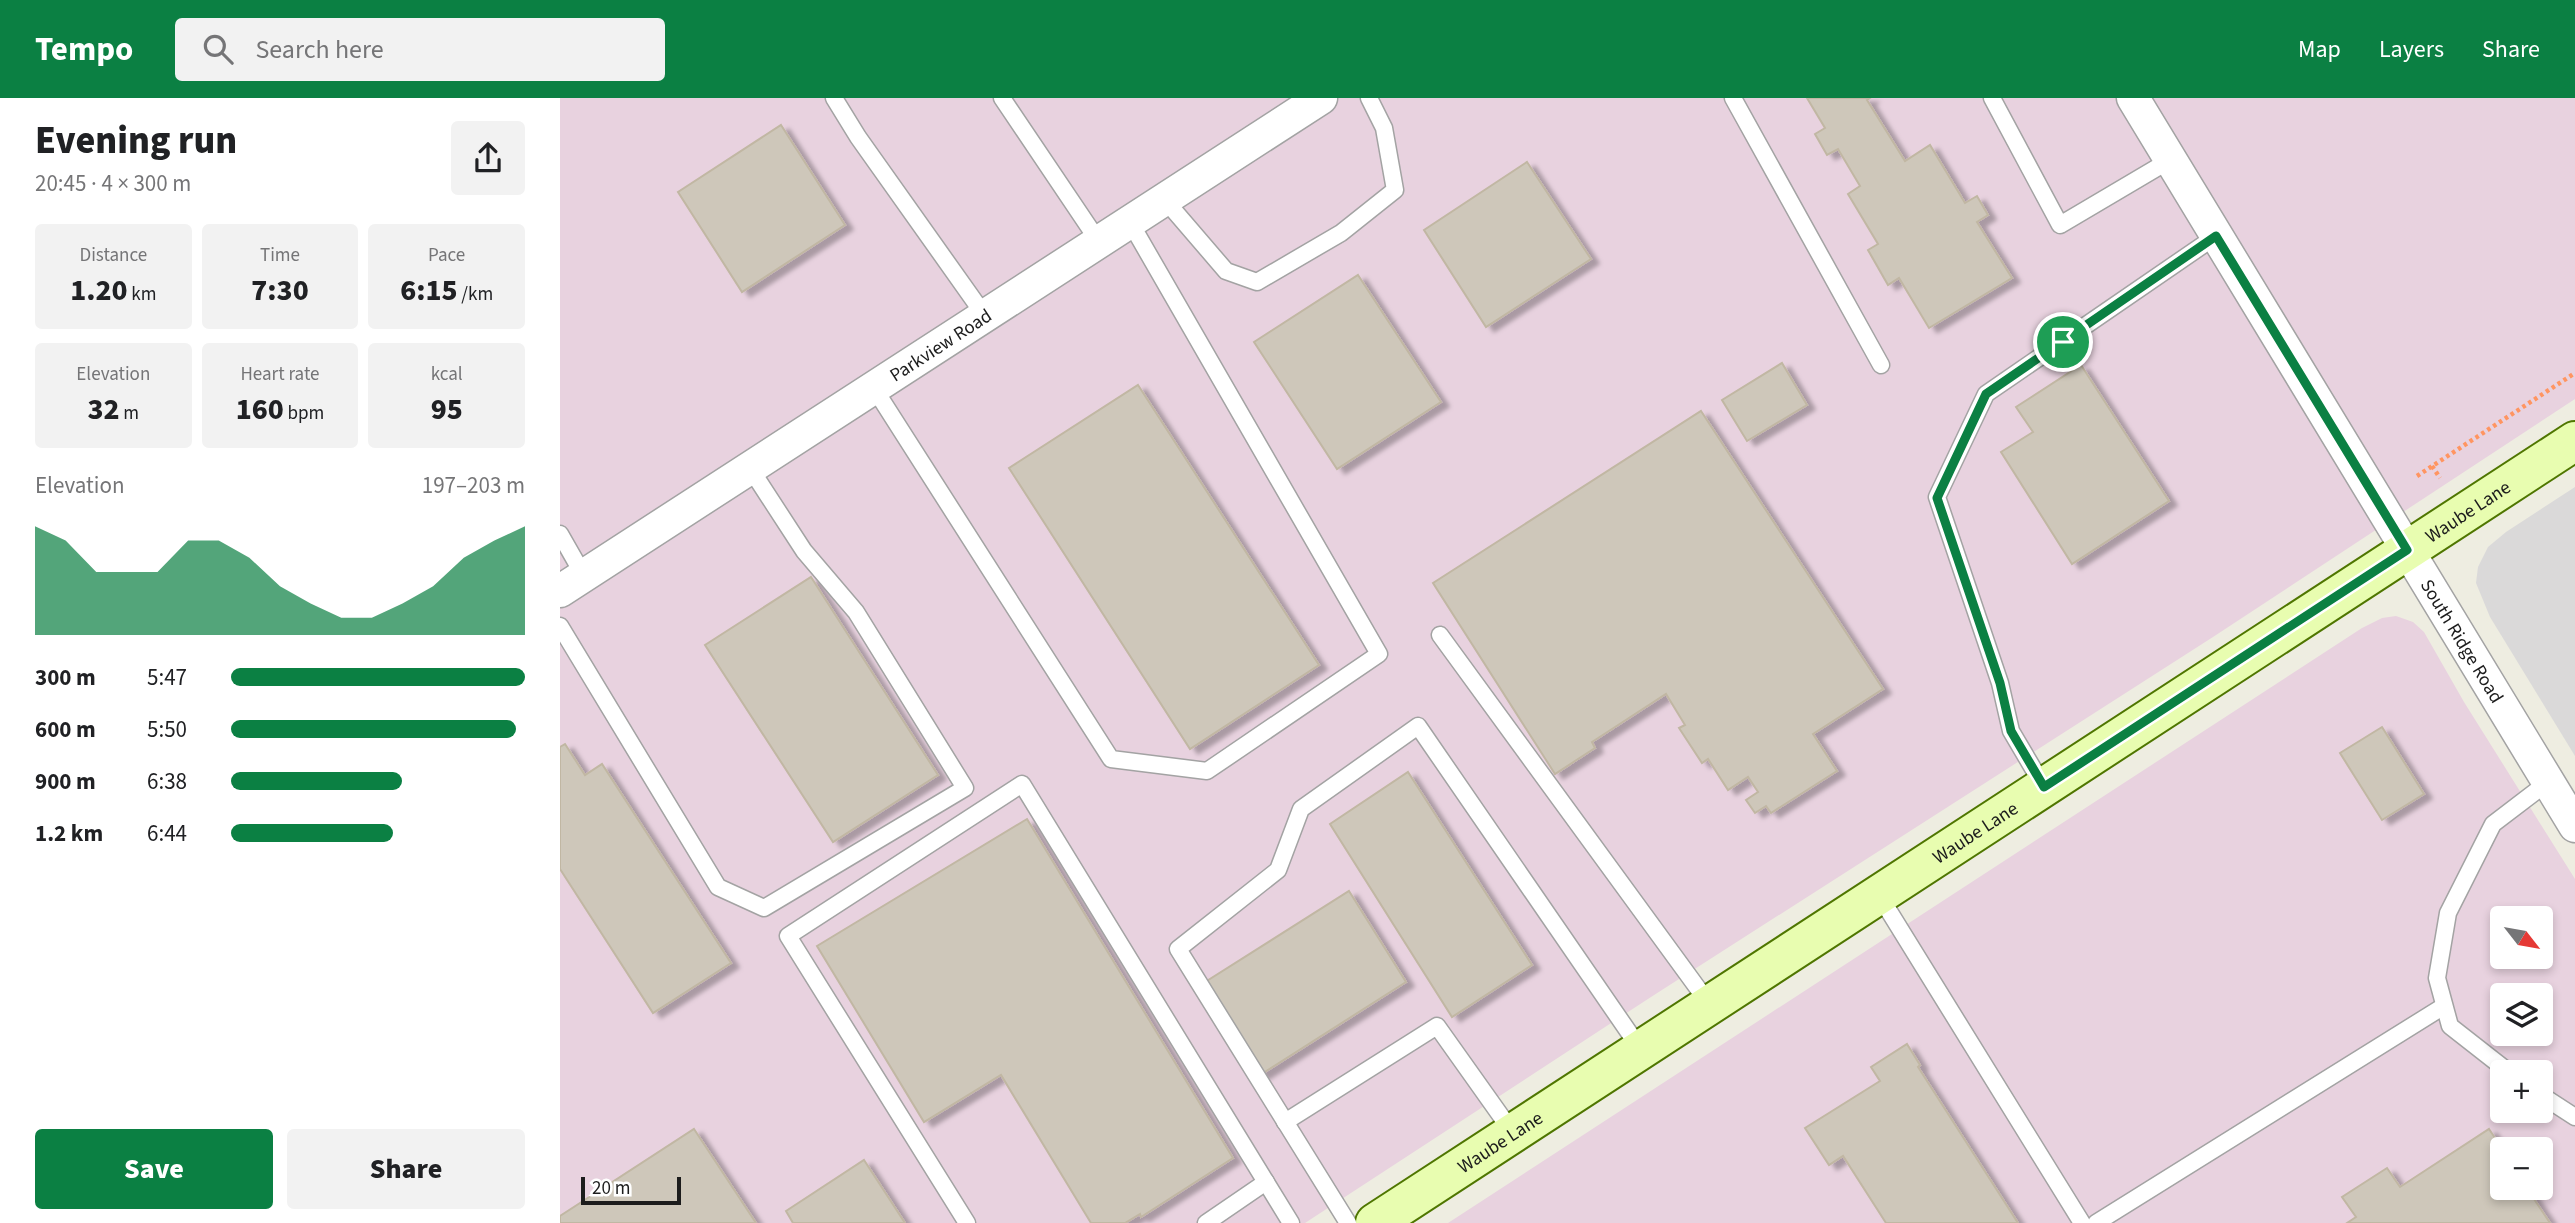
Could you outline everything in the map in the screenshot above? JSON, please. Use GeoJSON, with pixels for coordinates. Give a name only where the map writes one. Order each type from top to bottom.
{"type":"FeatureCollection","features":[{"type":"Feature","properties":{"kind":"main road","name":"Waube Lane"},"geometry":{"type":"LineString","coordinates":[[1375,1223],[2575,440]]}},
{"type":"Feature","properties":{"kind":"street","name":"Parkview Road"},"geometry":{"type":"LineString","coordinates":[[572,584],[1321,98]]}},
{"type":"Feature","properties":{"kind":"street","name":"South Ridge Road"},"geometry":{"type":"LineString","coordinates":[[2133,98],[2575,826]]}},
{"type":"Feature","properties":{"kind":"lane"},"geometry":{"type":"LineString","coordinates":[[834,98],[858,137],[985,316]]}},
{"type":"Feature","properties":{"kind":"lane"},"geometry":{"type":"LineString","coordinates":[[1002,98],[1099,242]]}},
{"type":"Feature","properties":{"kind":"lane"},"geometry":{"type":"LineString","coordinates":[[1165,200],[1226,271],[1256,282],[1341,233],[1395,190],[1384,128],[1369,98]]}},
{"type":"Feature","properties":{"kind":"lane"},"geometry":{"type":"LineString","coordinates":[[1732,98],[1881,365]]}},
{"type":"Feature","properties":{"kind":"lane"},"geometry":{"type":"LineString","coordinates":[[1992,98],[2060,225],[2170,160]]}},
{"type":"Feature","properties":{"kind":"lane"},"geometry":{"type":"LineString","coordinates":[[874,388],[1111,759],[1207,771],[1379,654],[1130,222]]}},
{"type":"Feature","properties":{"kind":"lane"},"geometry":{"type":"LineString","coordinates":[[2044,787],[2011,731],[2000,683],[1937,498],[1986,394],[2216,236]]}},
{"type":"Feature","properties":{"kind":"lane"},"geometry":{"type":"LineString","coordinates":[[560,626],[718,887],[764,908],[965,788],[856,611],[804,551],[750,468]]}},
{"type":"Feature","properties":{"kind":"lane"},"geometry":{"type":"LineString","coordinates":[[560,534],[572,584]]}},
{"type":"Feature","properties":{"kind":"lane"},"geometry":{"type":"LineString","coordinates":[[1440,635],[1710,1005]]}},
{"type":"Feature","properties":{"kind":"lane"},"geometry":{"type":"LineString","coordinates":[[1348,1223],[1178,949],[1278,870],[1301,809],[1418,726],[1641,1051]]}},
{"type":"Feature","properties":{"kind":"lane"},"geometry":{"type":"LineString","coordinates":[[2493,1060],[2450,1026],[2437,978],[2448,913],[2493,824],[2548,782]]}},
{"type":"Feature","properties":{"kind":"lane"},"geometry":{"type":"LineString","coordinates":[[967,1223],[788,936],[1022,785],[1291,1223]]}},
{"type":"Feature","properties":{"kind":"lane"},"geometry":{"type":"LineString","coordinates":[[1879,895],[2082,1223]]}},
{"type":"Feature","properties":{"kind":"lane"},"geometry":{"type":"LineString","coordinates":[[2096,1223],[2444,1006]]}},
{"type":"Feature","properties":{"kind":"lane"},"geometry":{"type":"LineString","coordinates":[[1285,1122],[1437,1026],[1513,1133]]}},
{"type":"Feature","properties":{"kind":"lane"},"geometry":{"type":"LineString","coordinates":[[2553,1103],[2575,1117]]}},
{"type":"Feature","properties":{"kind":"lane"},"geometry":{"type":"LineString","coordinates":[[1206,1223],[1266,1182]]}},
{"type":"Feature","properties":{"kind":"path"},"geometry":{"type":"LineString","coordinates":[[2417,476],[2575,373]]}},
{"type":"Feature","properties":{"kind":"path"},"geometry":{"type":"LineString","coordinates":[[2432,466],[2440,478]]}},
{"type":"Feature","properties":{"kind":"shaded area"},"geometry":{"type":"Polygon","coordinates":[[[560,98],[2575,98],[2575,399],[2213,637],[1651,997],[1305,1223],[560,1223],[560,98]]]}},
{"type":"Feature","properties":{"kind":"shaded area"},"geometry":{"type":"Polygon","coordinates":[[[2575,487],[2575,756],[2490,617],[2476,583],[2478,567],[2488,547],[2506,532],[2575,487]]]}},
{"type":"Feature","properties":{"kind":"shaded area"},"geometry":{"type":"Polygon","coordinates":[[[2396,616],[2413,622],[2424,632],[2464,702],[2575,879],[2575,1223],[1448,1223],[2362,628],[2382,618],[2396,616]]]}},
{"type":"Feature","properties":{"kind":"building"},"geometry":{"type":"Polygon","coordinates":[[[1807,98],[1870,98],[1867,100],[1905,161],[1930,145],[1965,203],[1977,196],[1988,215],[1977,222],[2012,278],[1929,328],[1899,278],[1888,285],[1868,250],[1878,244],[1848,194],[1860,186],[1838,149],[1827,155],[1815,134],[1825,128],[1807,98]]]}},
{"type":"Feature","properties":{"kind":"building"},"geometry":{"type":"Polygon","coordinates":[[[781,125],[845,225],[742,292],[678,192],[781,125]]]}},
{"type":"Feature","properties":{"kind":"building"},"geometry":{"type":"Polygon","coordinates":[[[1527,162],[1591,259],[1486,327],[1424,230],[1527,162]]]}},
{"type":"Feature","properties":{"kind":"building"},"geometry":{"type":"Polygon","coordinates":[[[1358,275],[1441,402],[1337,469],[1254,342],[1358,275]]]}},
{"type":"Feature","properties":{"kind":"building"},"geometry":{"type":"Polygon","coordinates":[[[1782,363],[1807,405],[1747,441],[1722,400],[1782,363]]]}},
{"type":"Feature","properties":{"kind":"building"},"geometry":{"type":"Polygon","coordinates":[[[2081,365],[2169,501],[2072,564],[2001,452],[2033,432],[2016,407],[2081,365]]]}},
{"type":"Feature","properties":{"kind":"building"},"geometry":{"type":"Polygon","coordinates":[[[1138,385],[1319,665],[1190,749],[1009,468],[1138,385]]]}},
{"type":"Feature","properties":{"kind":"building"},"geometry":{"type":"Polygon","coordinates":[[[1701,411],[1883,689],[1813,734],[1837,771],[1771,813],[1766,806],[1755,813],[1746,800],[1758,792],[1748,777],[1728,790],[1708,759],[1702,763],[1679,728],[1685,725],[1666,694],[1592,742],[1595,748],[1555,774],[1433,583],[1701,411]]]}},
{"type":"Feature","properties":{"kind":"building"},"geometry":{"type":"Polygon","coordinates":[[[811,577],[938,775],[833,842],[705,645],[811,577]]]}},
{"type":"Feature","properties":{"kind":"building"},"geometry":{"type":"Polygon","coordinates":[[[2382,727],[2424,794],[2382,820],[2340,753],[2382,727]]]}},
{"type":"Feature","properties":{"kind":"building"},"geometry":{"type":"Polygon","coordinates":[[[565,744],[585,775],[602,764],[731,963],[653,1013],[560,869],[560,747],[565,744]]]}},
{"type":"Feature","properties":{"kind":"building"},"geometry":{"type":"Polygon","coordinates":[[[1408,772],[1532,965],[1452,1017],[1330,824],[1408,772]]]}},
{"type":"Feature","properties":{"kind":"building"},"geometry":{"type":"Polygon","coordinates":[[[1027,819],[1233,1158],[1141,1217],[1140,1214],[1125,1223],[1091,1223],[1001,1075],[924,1122],[817,946],[1027,819]]]}},
{"type":"Feature","properties":{"kind":"building"},"geometry":{"type":"Polygon","coordinates":[[[1349,891],[1406,982],[1260,1075],[1202,984],[1349,891]]]}},
{"type":"Feature","properties":{"kind":"building"},"geometry":{"type":"Polygon","coordinates":[[[1907,1044],[1920,1065],[1918,1067],[2018,1223],[1886,1223],[1843,1156],[1829,1165],[1805,1128],[1880,1081],[1871,1067],[1907,1044]]]}},
{"type":"Feature","properties":{"kind":"building"},"geometry":{"type":"Polygon","coordinates":[[[694,1129],[756,1223],[560,1223],[560,1216],[694,1129]]]}},
{"type":"Feature","properties":{"kind":"building"},"geometry":{"type":"Polygon","coordinates":[[[2489,1129],[2494,1137],[2490,1137],[2490,1200],[2535,1200],[2550,1223],[2347,1223],[2356,1217],[2342,1197],[2387,1168],[2400,1187],[2489,1129]]]}},
{"type":"Feature","properties":{"kind":"building"},"geometry":{"type":"Polygon","coordinates":[[[864,1160],[905,1223],[793,1223],[786,1211],[864,1160]]]}},
{"type":"Feature","properties":{"kind":"route"},"geometry":{"type":"LineString","coordinates":[[2216,236],[2407,550],[2044,787],[2011,731],[2000,683],[1937,498],[1986,394],[2063,342],[2216,236]]}}]}
